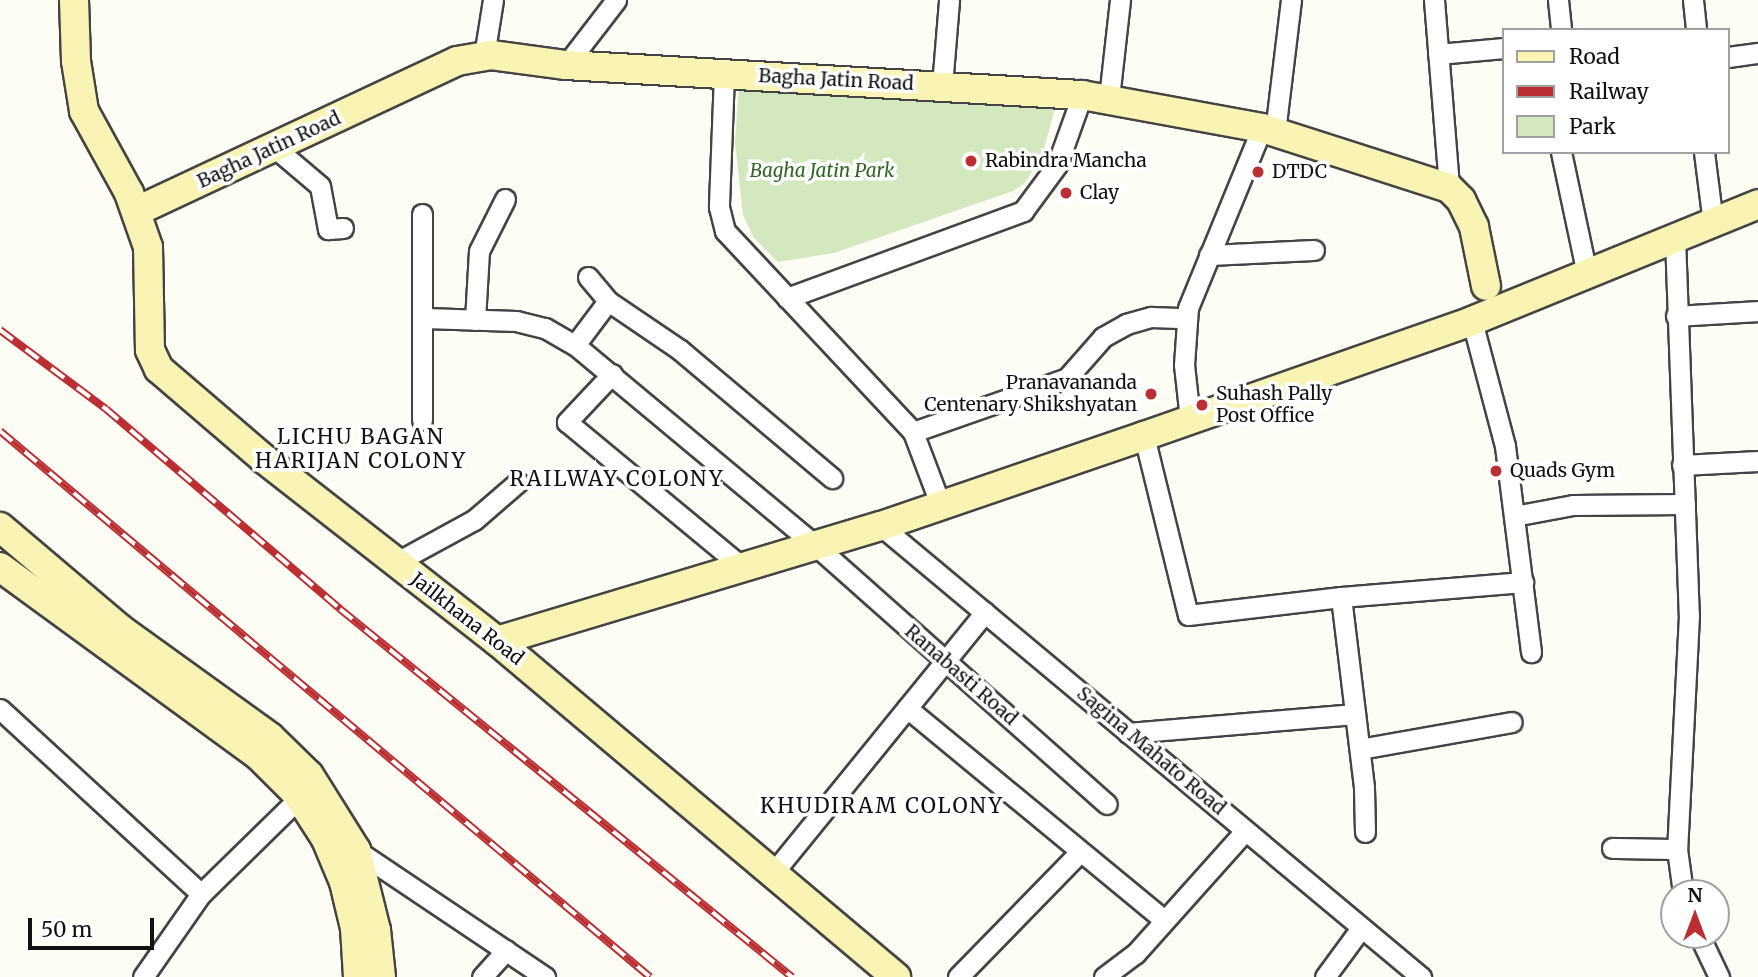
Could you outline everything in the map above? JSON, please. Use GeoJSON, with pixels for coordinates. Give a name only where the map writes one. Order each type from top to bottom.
{"type":"FeatureCollection","features":[{"type":"Feature","properties":{"kind":"street","name":"Jailkhana Road"},"geometry":{"type":"LineString","coordinates":[[74,0],[76,61],[84,111],[137,211],[150,259],[150,350],[159,369],[395,563],[497,641],[896,977]]}},
{"type":"Feature","properties":{"kind":"street"},"geometry":{"type":"LineString","coordinates":[[484,55],[492,0]]}},
{"type":"Feature","properties":{"kind":"street"},"geometry":{"type":"LineString","coordinates":[[566,65],[616,0]]}},
{"type":"Feature","properties":{"kind":"street"},"geometry":{"type":"LineString","coordinates":[[942,86],[948,0]]}},
{"type":"Feature","properties":{"kind":"street"},"geometry":{"type":"LineString","coordinates":[[787,298],[1023,211],[1050,177],[1095,97],[1120,0]]}},
{"type":"Feature","properties":{"kind":"street"},"geometry":{"type":"LineString","coordinates":[[1190,419],[1184,385],[1186,318],[1209,256],[1268,130],[1291,0]]}},
{"type":"Feature","properties":{"kind":"street"},"geometry":{"type":"LineString","coordinates":[[1434,0],[1449,188],[1461,200],[1474,227],[1486,286],[1472,321],[1505,446],[1531,652]]}},
{"type":"Feature","properties":{"kind":"street"},"geometry":{"type":"LineString","coordinates":[[1558,0],[1561,28]]}},
{"type":"Feature","properties":{"kind":"street"},"geometry":{"type":"LineString","coordinates":[[1693,0],[1696,28]]}},
{"type":"Feature","properties":{"kind":"street"},"geometry":{"type":"LineString","coordinates":[[1438,54],[1502,48]]}},
{"type":"Feature","properties":{"kind":"street"},"geometry":{"type":"LineString","coordinates":[[1730,57],[1758,53]]}},
{"type":"Feature","properties":{"kind":"street","name":"Bagha Jatin Road"},"geometry":{"type":"LineString","coordinates":[[137,211],[457,61],[484,55],[566,65],[1095,97],[1268,130],[1449,188]]}},
{"type":"Feature","properties":{"kind":"street"},"geometry":{"type":"LineString","coordinates":[[724,74],[721,221],[736,247],[913,432],[941,506]]}},
{"type":"Feature","properties":{"kind":"street"},"geometry":{"type":"LineString","coordinates":[[274,147],[320,186],[328,229],[343,228]]}},
{"type":"Feature","properties":{"kind":"street"},"geometry":{"type":"LineString","coordinates":[[1561,154],[1587,274]]}},
{"type":"Feature","properties":{"kind":"street"},"geometry":{"type":"LineString","coordinates":[[1704,154],[1713,223]]}},
{"type":"Feature","properties":{"kind":"street"},"geometry":{"type":"LineString","coordinates":[[475,320],[479,251],[505,199]]}},
{"type":"Feature","properties":{"kind":"street"},"geometry":{"type":"LineString","coordinates":[[497,641],[880,526],[1144,436],[1472,321],[1758,204]]}},
{"type":"Feature","properties":{"kind":"street"},"geometry":{"type":"LineString","coordinates":[[422,214],[425,318],[422,420]]}},
{"type":"Feature","properties":{"kind":"street"},"geometry":{"type":"LineString","coordinates":[[1675,238],[1689,615],[1677,849],[1681,879]]}},
{"type":"Feature","properties":{"kind":"street"},"geometry":{"type":"LineString","coordinates":[[1209,256],[1314,250]]}},
{"type":"Feature","properties":{"kind":"street"},"geometry":{"type":"LineString","coordinates":[[588,278],[608,301],[680,350],[832,478]]}},
{"type":"Feature","properties":{"kind":"street"},"geometry":{"type":"LineString","coordinates":[[1486,286],[1522,301]]}},
{"type":"Feature","properties":{"kind":"street"},"geometry":{"type":"LineString","coordinates":[[575,345],[608,301]]}},
{"type":"Feature","properties":{"kind":"street"},"geometry":{"type":"LineString","coordinates":[[1676,316],[1758,311]]}},
{"type":"Feature","properties":{"kind":"street"},"geometry":{"type":"LineString","coordinates":[[913,432],[1067,378],[1103,337],[1126,324],[1151,317],[1186,318]]}},
{"type":"Feature","properties":{"kind":"street","name":"Ranabasti Road"},"geometry":{"type":"LineString","coordinates":[[425,318],[532,323],[575,345],[612,373],[815,545],[1107,804]]}},
{"type":"Feature","properties":{"kind":"street"},"geometry":{"type":"LineString","coordinates":[[612,373],[567,422],[742,567]]}},
{"type":"Feature","properties":{"kind":"street"},"geometry":{"type":"LineString","coordinates":[[1144,436],[1188,615],[1341,597],[1523,582]]}},
{"type":"Feature","properties":{"kind":"street"},"geometry":{"type":"LineString","coordinates":[[1682,465],[1758,461]]}},
{"type":"Feature","properties":{"kind":"street"},"geometry":{"type":"LineString","coordinates":[[395,563],[474,520],[518,482]]}},
{"type":"Feature","properties":{"kind":"street"},"geometry":{"type":"LineString","coordinates":[[1514,516],[1573,506],[1685,503]]}},
{"type":"Feature","properties":{"kind":"street","name":"Sagina Mahato Road"},"geometry":{"type":"LineString","coordinates":[[880,526],[1421,977]]}},
{"type":"Feature","properties":{"kind":"street"},"geometry":{"type":"LineString","coordinates":[[0,527],[119,628],[292,755],[342,820],[356,850],[376,930],[381,977]]}},
{"type":"Feature","properties":{"kind":"street"},"geometry":{"type":"LineString","coordinates":[[0,567],[259,756],[297,794],[326,839],[344,883],[355,928],[358,977]]}},
{"type":"Feature","properties":{"kind":"street"},"geometry":{"type":"LineString","coordinates":[[1341,597],[1360,749],[1365,832]]}},
{"type":"Feature","properties":{"kind":"street"},"geometry":{"type":"LineString","coordinates":[[773,873],[985,612]]}},
{"type":"Feature","properties":{"kind":"street"},"geometry":{"type":"LineString","coordinates":[[907,708],[1078,854],[1164,920]]}},
{"type":"Feature","properties":{"kind":"street"},"geometry":{"type":"LineString","coordinates":[[0,709],[201,894]]}},
{"type":"Feature","properties":{"kind":"street"},"geometry":{"type":"LineString","coordinates":[[1128,733],[1355,714]]}},
{"type":"Feature","properties":{"kind":"street"},"geometry":{"type":"LineString","coordinates":[[1360,749],[1512,722]]}},
{"type":"Feature","properties":{"kind":"street"},"geometry":{"type":"LineString","coordinates":[[143,977],[201,894],[295,802]]}},
{"type":"Feature","properties":{"kind":"street"},"geometry":{"type":"LineString","coordinates":[[1104,977],[1135,954],[1245,831]]}},
{"type":"Feature","properties":{"kind":"street"},"geometry":{"type":"LineString","coordinates":[[1612,848],[1677,849]]}},
{"type":"Feature","properties":{"kind":"street"},"geometry":{"type":"LineString","coordinates":[[356,850],[545,977]]}},
{"type":"Feature","properties":{"kind":"street"},"geometry":{"type":"LineString","coordinates":[[958,977],[1078,854]]}},
{"type":"Feature","properties":{"kind":"street"},"geometry":{"type":"LineString","coordinates":[[1325,977],[1361,928]]}},
{"type":"Feature","properties":{"kind":"street"},"geometry":{"type":"LineString","coordinates":[[1706,949],[1719,977]]}},
{"type":"Feature","properties":{"kind":"street"},"geometry":{"type":"LineString","coordinates":[[482,977],[506,950]]}},
{"type":"Feature","properties":{"kind":"green space","name":"Bagha Jatin Park"},"geometry":{"type":"Polygon","coordinates":[[[739,84],[1053,107],[1054,112],[1042,156],[1025,183],[1013,191],[834,253],[778,262],[754,238],[743,215],[735,142],[739,84]]]}},
{"type":"Feature","properties":{"kind":"railway"},"geometry":{"type":"LineString","coordinates":[[0,330],[106,409],[340,609],[792,977]]}},
{"type":"Feature","properties":{"kind":"railway"},"geometry":{"type":"LineString","coordinates":[[0,431],[650,977]]}},
{"type":"Feature","properties":{"kind":"place","name":"Rabindra Mancha"},"geometry":{"type":"Point","coordinates":[971,161]}},
{"type":"Feature","properties":{"kind":"place","name":"DTDC"},"geometry":{"type":"Point","coordinates":[1258,172]}},
{"type":"Feature","properties":{"kind":"place","name":"Clay"},"geometry":{"type":"Point","coordinates":[1066,193]}},
{"type":"Feature","properties":{"kind":"place","name":"Pranavananda Centenary Shikshyatan"},"geometry":{"type":"Point","coordinates":[1151,394]}},
{"type":"Feature","properties":{"kind":"place","name":"Suhash Pally Post Office"},"geometry":{"type":"Point","coordinates":[1202,405]}},
{"type":"Feature","properties":{"kind":"place","name":"Quads Gym"},"geometry":{"type":"Point","coordinates":[1496,471]}},
{"type":"Feature","properties":{"kind":"district","name":"LICHU BAGAN HARIJAN COLONY"},"geometry":{"type":"Point","coordinates":[361,449]}},
{"type":"Feature","properties":{"kind":"district","name":"RAILWAY COLONY"},"geometry":{"type":"Point","coordinates":[617,479]}},
{"type":"Feature","properties":{"kind":"district","name":"KHUDIRAM COLONY"},"geometry":{"type":"Point","coordinates":[882,806]}}]}
